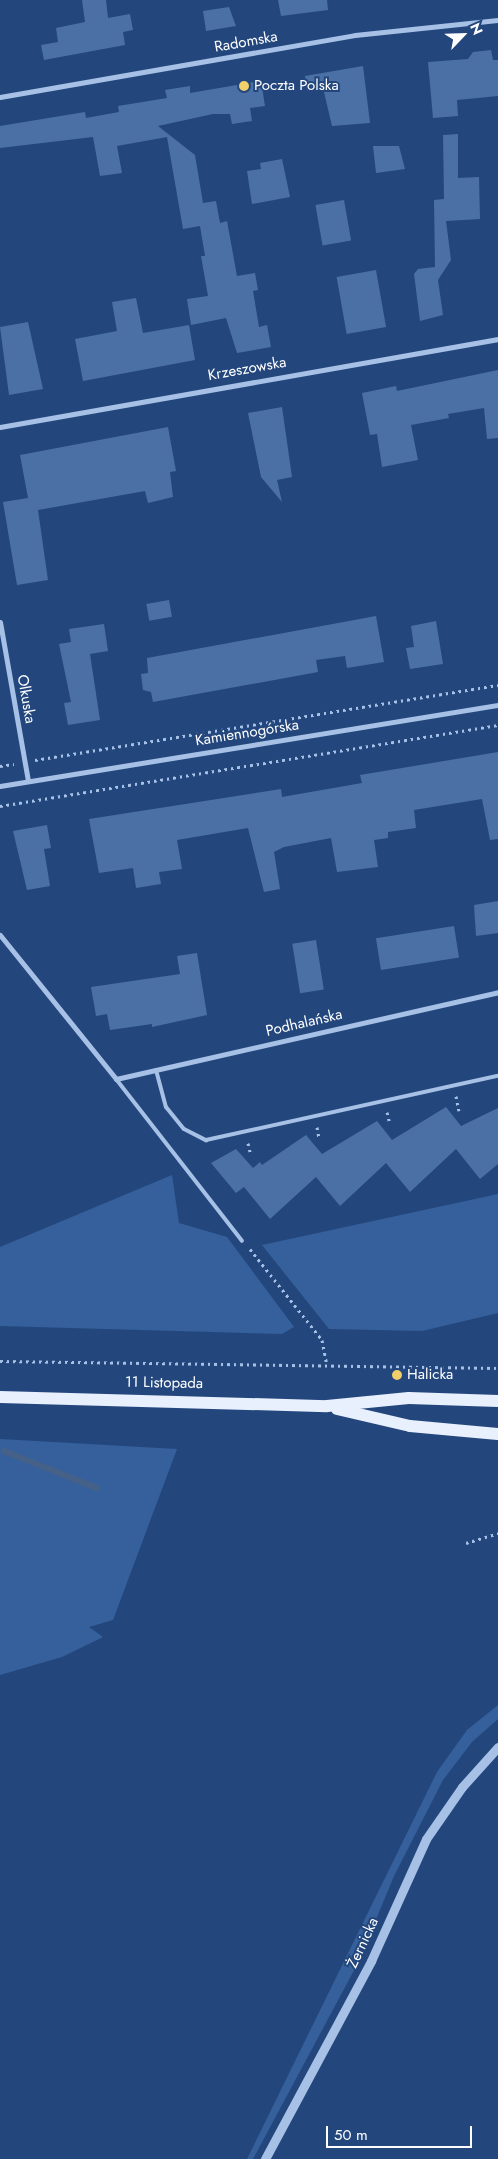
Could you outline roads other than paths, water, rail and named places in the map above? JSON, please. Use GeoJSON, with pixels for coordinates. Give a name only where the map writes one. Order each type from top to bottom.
{"type":"FeatureCollection","features":[{"type":"Feature","properties":{"kind":"main road","name":"11 Listopada"},"geometry":{"type":"LineString","coordinates":[[0,1397],[327,1406],[409,1398],[498,1401]]}},
{"type":"Feature","properties":{"kind":"main road","name":"11 Listopada"},"geometry":{"type":"LineString","coordinates":[[327,1406],[410,1426],[498,1434]]}},
{"type":"Feature","properties":{"kind":"street","name":"Radomska"},"geometry":{"type":"LineString","coordinates":[[0,97],[355,35],[498,20]]}},
{"type":"Feature","properties":{"kind":"street","name":"Krzeszowska"},"geometry":{"type":"LineString","coordinates":[[0,427],[498,339]]}},
{"type":"Feature","properties":{"kind":"street","name":"Olkuska"},"geometry":{"type":"LineString","coordinates":[[0,622],[28,781]]}},
{"type":"Feature","properties":{"kind":"street","name":"Kamiennogórska"},"geometry":{"type":"LineString","coordinates":[[0,786],[498,705]]}},
{"type":"Feature","properties":{"kind":"street"},"geometry":{"type":"LineString","coordinates":[[0,935],[116,1079]]}},
{"type":"Feature","properties":{"kind":"street","name":"Podhalańska"},"geometry":{"type":"LineString","coordinates":[[116,1079],[498,992]]}},
{"type":"Feature","properties":{"kind":"street","name":"Żernicka"},"geometry":{"type":"LineString","coordinates":[[265,2159],[371,1961],[422,1847],[462,1787],[498,1747]]}},
{"type":"Feature","properties":{"kind":"lane"},"geometry":{"type":"LineString","coordinates":[[156,1070],[166,1106],[184,1129],[206,1140],[498,1076]]}},
{"type":"Feature","properties":{"kind":"lane"},"geometry":{"type":"LineString","coordinates":[[116,1079],[242,1241]]}},
{"type":"Feature","properties":{"kind":"waterway"},"geometry":{"type":"LineString","coordinates":[[4,1451],[97,1488]]}},
{"type":"Feature","properties":{"kind":"place","name":"Poczta Polska"},"geometry":{"type":"Point","coordinates":[244,86]}},
{"type":"Feature","properties":{"kind":"place","name":"Halicka"},"geometry":{"type":"Point","coordinates":[397,1375]}}]}
